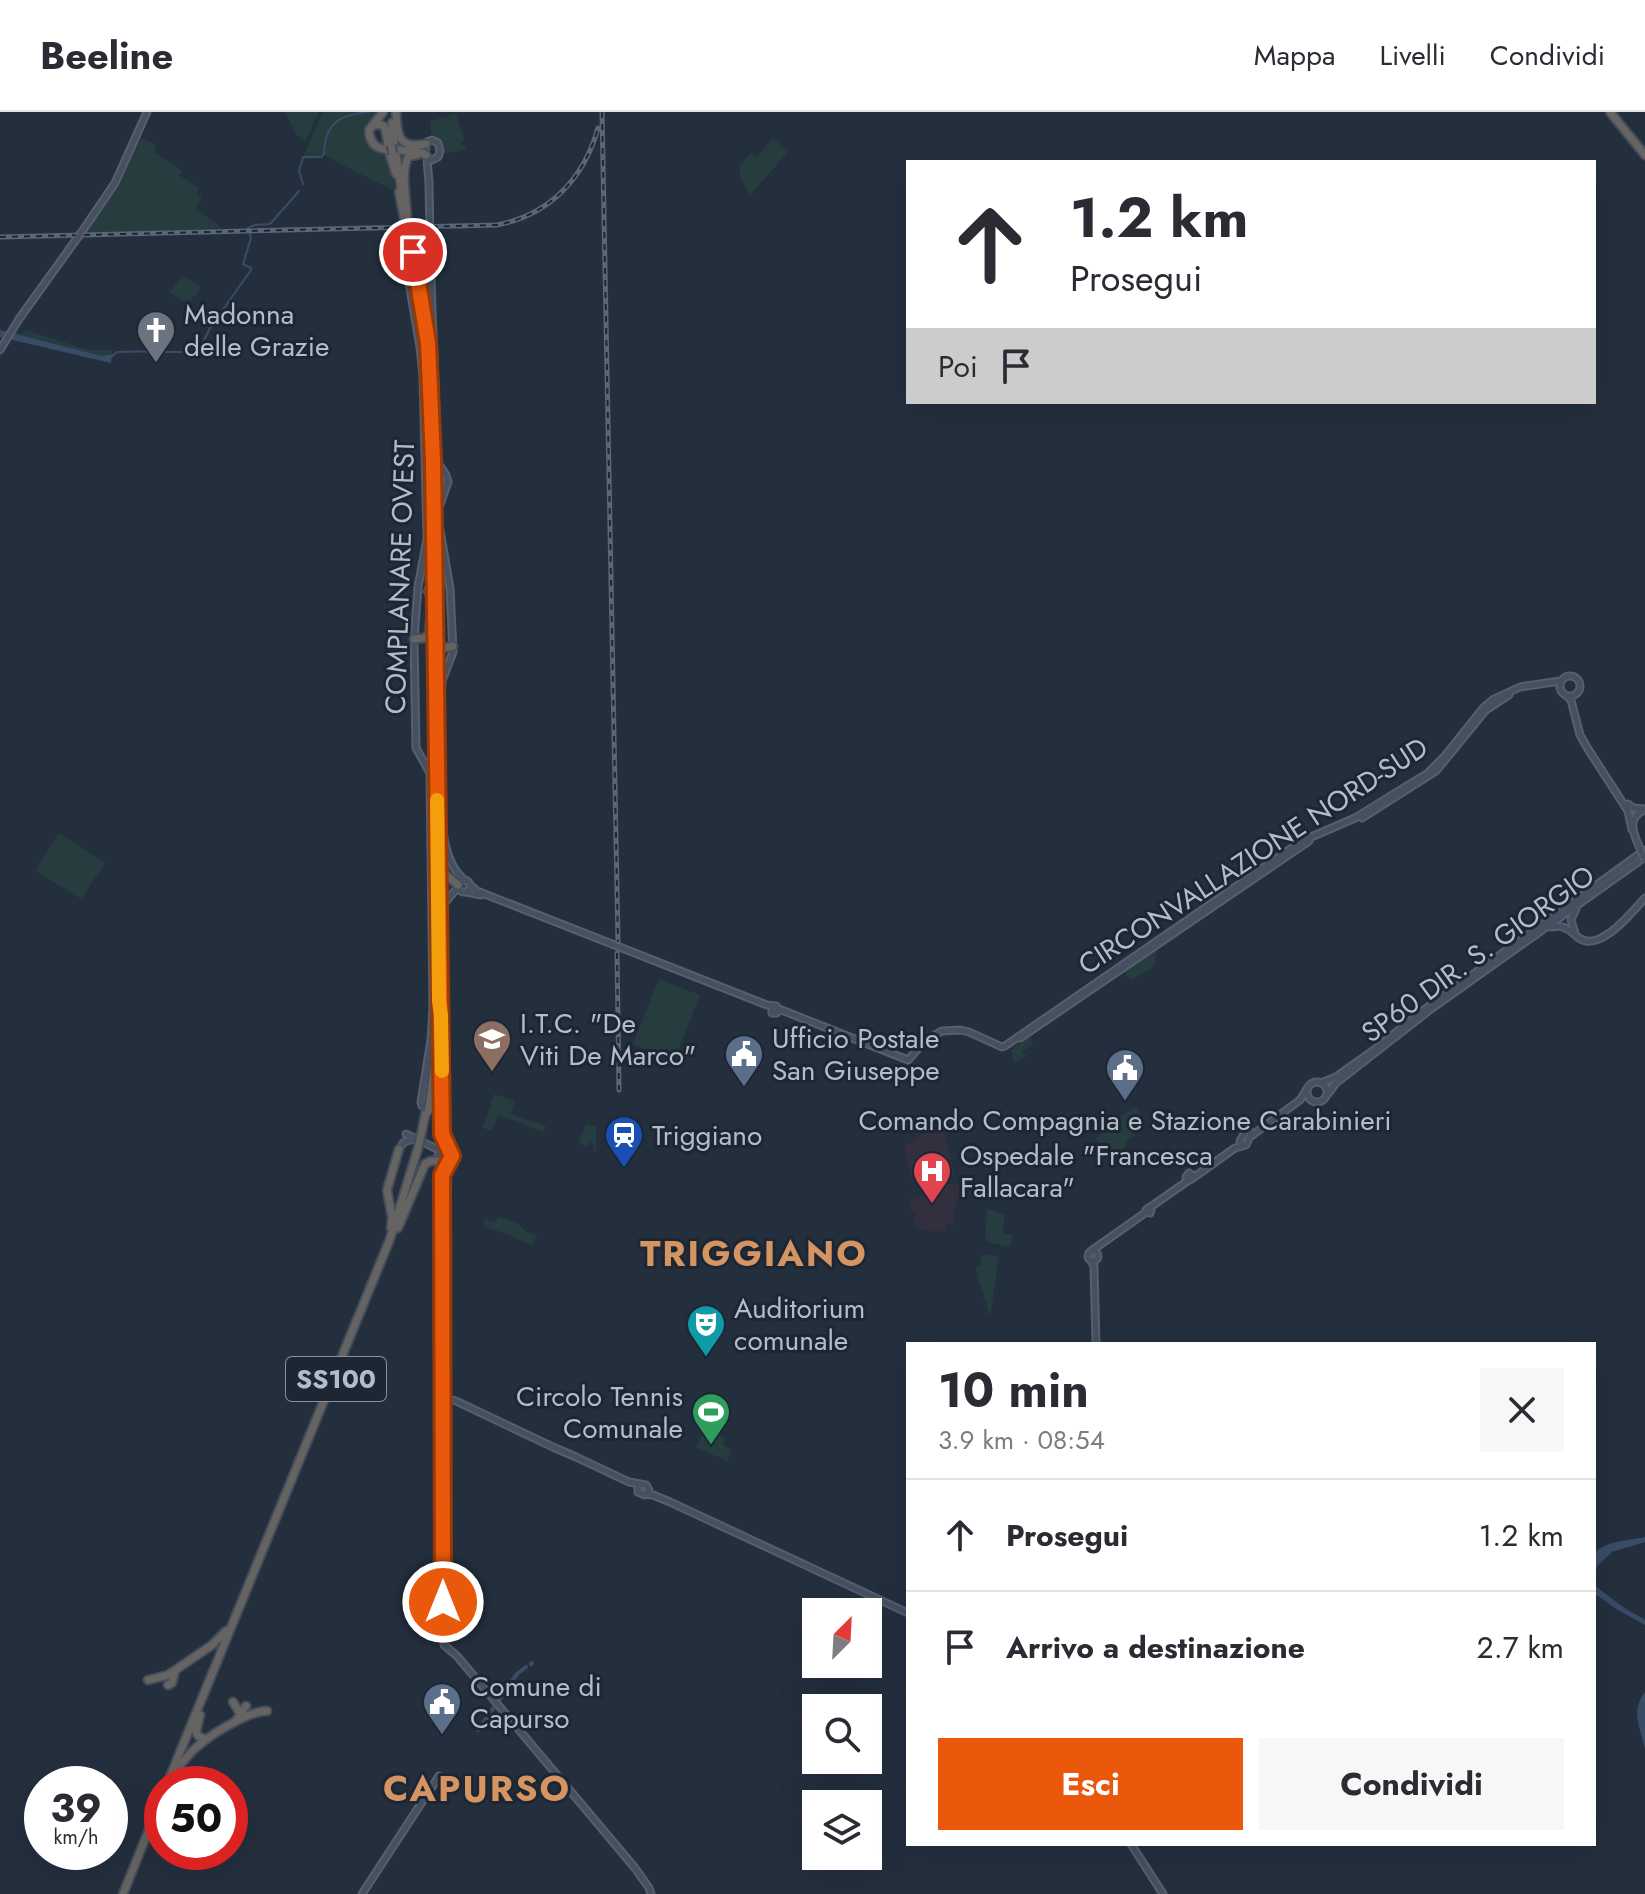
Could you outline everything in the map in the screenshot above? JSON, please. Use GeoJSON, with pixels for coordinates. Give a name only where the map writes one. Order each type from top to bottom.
{"type":"FeatureCollection","features":[{"type":"Feature","properties":{"kind":"highway"},"geometry":{"type":"LineString","coordinates":[[383,112],[370,127],[369,138],[373,144],[379,148],[414,150],[426,156]]}},
{"type":"Feature","properties":{"kind":"highway","name":"SS100"},"geometry":{"type":"LineString","coordinates":[[393,112],[401,140],[411,145],[424,143]]}},
{"type":"Feature","properties":{"kind":"highway","name":"SS100"},"geometry":{"type":"LineString","coordinates":[[384,1260],[403,1210],[421,1142],[438,1039],[439,1001],[438,832],[426,360],[407,224],[391,145],[393,112]]}},
{"type":"Feature","properties":{"kind":"highway"},"geometry":{"type":"LineString","coordinates":[[1612,112],[1645,153]]}},
{"type":"Feature","properties":{"kind":"highway"},"geometry":{"type":"LineString","coordinates":[[370,127],[379,124],[385,127],[391,145]]}},
{"type":"Feature","properties":{"kind":"highway"},"geometry":{"type":"LineString","coordinates":[[414,150],[424,143]]}},
{"type":"Feature","properties":{"kind":"highway","name":"SS100"},"geometry":{"type":"LineString","coordinates":[[393,154],[407,224]]}},
{"type":"Feature","properties":{"kind":"highway","name":"SS100"},"geometry":{"type":"LineString","coordinates":[[407,224],[404,164],[413,154],[426,156]]}},
{"type":"Feature","properties":{"kind":"highway","name":"SS100"},"geometry":{"type":"LineString","coordinates":[[408,233],[424,313],[430,375],[436,643],[436,1006],[428,1106]]}},
{"type":"Feature","properties":{"kind":"highway","name":"SS100"},"geometry":{"type":"LineString","coordinates":[[414,639],[426,637],[430,632],[433,597]]}},
{"type":"Feature","properties":{"kind":"highway"},"geometry":{"type":"LineString","coordinates":[[414,639],[428,641],[434,658]]}},
{"type":"Feature","properties":{"kind":"highway"},"geometry":{"type":"LineString","coordinates":[[436,643],[453,646]]}},
{"type":"Feature","properties":{"kind":"highway"},"geometry":{"type":"LineString","coordinates":[[434,658],[440,649],[453,646]]}},
{"type":"Feature","properties":{"kind":"highway","name":"SS100"},"geometry":{"type":"LineString","coordinates":[[438,832],[442,868],[449,878],[463,886]]}},
{"type":"Feature","properties":{"kind":"highway","name":"SS100"},"geometry":{"type":"LineString","coordinates":[[389,1182],[389,1192],[399,1196],[421,1142]]}},
{"type":"Feature","properties":{"kind":"highway","name":"SS100"},"geometry":{"type":"LineString","coordinates":[[390,1239],[392,1217],[387,1190],[402,1146]]}},
{"type":"Feature","properties":{"kind":"highway","name":"SS100"},"geometry":{"type":"LineString","coordinates":[[209,1684],[424,1166],[427,1162],[442,1161]]}},
{"type":"Feature","properties":{"kind":"highway","name":"SS100"},"geometry":{"type":"LineString","coordinates":[[170,1678],[176,1669],[221,1637],[240,1611],[390,1239],[411,1170]]}},
{"type":"Feature","properties":{"kind":"highway","name":"SS100"},"geometry":{"type":"LineString","coordinates":[[178,1766],[232,1623]]}},
{"type":"Feature","properties":{"kind":"highway"},"geometry":{"type":"LineString","coordinates":[[203,1652],[210,1652],[216,1658],[209,1684]]}},
{"type":"Feature","properties":{"kind":"highway"},"geometry":{"type":"LineString","coordinates":[[148,1680],[170,1678],[180,1688]]}},
{"type":"Feature","properties":{"kind":"highway"},"geometry":{"type":"LineString","coordinates":[[233,1702],[243,1715]]}},
{"type":"Feature","properties":{"kind":"highway"},"geometry":{"type":"LineString","coordinates":[[202,1704],[196,1732],[199,1737],[208,1739]]}},
{"type":"Feature","properties":{"kind":"highway","name":"SS100"},"geometry":{"type":"LineString","coordinates":[[176,1766],[202,1704]]}},
{"type":"Feature","properties":{"kind":"highway","name":"SS100"},"geometry":{"type":"LineString","coordinates":[[180,1766],[191,1752],[243,1715],[267,1711]]}},
{"type":"Feature","properties":{"kind":"highway"},"geometry":{"type":"LineString","coordinates":[[125,1894],[144,1844]]}},
{"type":"Feature","properties":{"kind":"highway"},"geometry":{"type":"LineString","coordinates":[[125,1894],[144,1849]]}},
{"type":"Feature","properties":{"kind":"main road"},"geometry":{"type":"LineString","coordinates":[[0,350],[115,183],[147,112]]}},
{"type":"Feature","properties":{"kind":"main road"},"geometry":{"type":"LineString","coordinates":[[426,156],[435,160],[440,154],[438,143],[434,140],[424,143],[426,156],[429,175],[437,456],[448,482],[437,513],[449,583],[453,646]]}},
{"type":"Feature","properties":{"kind":"main road","name":"COMPLANARE OVEST"},"geometry":{"type":"LineString","coordinates":[[428,1106],[421,1102],[433,1007],[430,773],[416,748],[414,639],[418,587],[427,539],[423,376],[401,236],[403,232],[418,235],[421,272],[431,291]]}},
{"type":"Feature","properties":{"kind":"main road"},"geometry":{"type":"LineString","coordinates":[[430,254],[428,260],[422,260],[423,269],[430,267]]}},
{"type":"Feature","properties":{"kind":"main road"},"geometry":{"type":"LineString","coordinates":[[418,587],[424,591],[441,591],[449,583]]}},
{"type":"Feature","properties":{"kind":"main road"},"geometry":{"type":"LineString","coordinates":[[417,598],[424,591]]}},
{"type":"Feature","properties":{"kind":"main road"},"geometry":{"type":"LineString","coordinates":[[441,591],[450,596]]}},
{"type":"Feature","properties":{"kind":"main road","name":"CIRCONVALLAZIONE NORD-SUD"},"geometry":{"type":"LineString","coordinates":[[453,646],[441,689],[443,828],[445,844],[463,886],[876,1051],[910,1060],[929,1038],[937,1032],[950,1030],[969,1032],[1004,1047],[1302,841],[1355,818],[1428,773],[1494,699],[1520,687],[1560,685]]}},
{"type":"Feature","properties":{"kind":"main road"},"geometry":{"type":"LineString","coordinates":[[1645,810],[1630,807],[1590,748],[1575,700],[1580,688],[1577,678],[1568,675],[1560,685],[1571,700],[1580,735],[1628,811],[1632,830],[1645,859]]}},
{"type":"Feature","properties":{"kind":"main road"},"geometry":{"type":"LineString","coordinates":[[1567,696],[1577,694]]}},
{"type":"Feature","properties":{"kind":"main road"},"geometry":{"type":"LineString","coordinates":[[1632,830],[1635,816],[1645,810]]}},
{"type":"Feature","properties":{"kind":"main road"},"geometry":{"type":"LineString","coordinates":[[1096,1342],[1094,1262],[1087,1254],[1189,1178],[1241,1144],[1246,1145],[1249,1134],[1295,1104],[1308,1087],[1315,1082],[1332,1079],[1374,1050],[1424,1010],[1645,850]]}},
{"type":"Feature","properties":{"kind":"main road","name":"SP60 DIR. S. GIORGIO"},"geometry":{"type":"LineString","coordinates":[[1327,1095],[1336,1083],[1431,1009],[1645,859]]}},
{"type":"Feature","properties":{"kind":"main road"},"geometry":{"type":"LineString","coordinates":[[442,1078],[444,904],[463,886]]}},
{"type":"Feature","properties":{"kind":"main road"},"geometry":{"type":"LineString","coordinates":[[1539,932],[1559,926],[1588,942],[1599,941],[1645,900]]}},
{"type":"Feature","properties":{"kind":"main road"},"geometry":{"type":"LineString","coordinates":[[1575,934],[1571,920],[1581,903]]}},
{"type":"Feature","properties":{"kind":"main road"},"geometry":{"type":"LineString","coordinates":[[439,1001],[444,1384],[443,1631],[448,1647],[635,1868],[651,1894]]}},
{"type":"Feature","properties":{"kind":"main road"},"geometry":{"type":"LineString","coordinates":[[775,1010],[890,1053]]}},
{"type":"Feature","properties":{"kind":"main road"},"geometry":{"type":"LineString","coordinates":[[1295,1104],[1323,1100],[1327,1089],[1321,1083]]}},
{"type":"Feature","properties":{"kind":"main road"},"geometry":{"type":"LineString","coordinates":[[1308,1087],[1307,1096],[1313,1102]]}},
{"type":"Feature","properties":{"kind":"main road"},"geometry":{"type":"LineString","coordinates":[[428,1106],[442,1102]]}},
{"type":"Feature","properties":{"kind":"main road"},"geometry":{"type":"LineString","coordinates":[[428,1106],[442,1115]]}},
{"type":"Feature","properties":{"kind":"main road"},"geometry":{"type":"LineString","coordinates":[[421,1142],[402,1146],[401,1141],[406,1134],[441,1151],[451,1152]]}},
{"type":"Feature","properties":{"kind":"main road"},"geometry":{"type":"LineString","coordinates":[[442,1134],[452,1159],[442,1161]]}},
{"type":"Feature","properties":{"kind":"main road"},"geometry":{"type":"LineString","coordinates":[[421,1142],[442,1161]]}},
{"type":"Feature","properties":{"kind":"main road"},"geometry":{"type":"LineString","coordinates":[[444,1384],[446,1393],[454,1400]]}},
{"type":"Feature","properties":{"kind":"main road"},"geometry":{"type":"LineString","coordinates":[[444,1398],[629,1482],[646,1485],[647,1491]]}},
{"type":"Feature","properties":{"kind":"main road"},"geometry":{"type":"LineString","coordinates":[[444,1409],[454,1400]]}},
{"type":"Feature","properties":{"kind":"main road"},"geometry":{"type":"LineString","coordinates":[[629,1482],[642,1495],[647,1491]]}},
{"type":"Feature","properties":{"kind":"main road"},"geometry":{"type":"LineString","coordinates":[[638,1492],[641,1484]]}},
{"type":"Feature","properties":{"kind":"main road"},"geometry":{"type":"LineString","coordinates":[[647,1491],[906,1612]]}},
{"type":"Feature","properties":{"kind":"main road"},"geometry":{"type":"LineString","coordinates":[[362,1894],[439,1776]]}},
{"type":"Feature","properties":{"kind":"main road"},"geometry":{"type":"LineString","coordinates":[[1132,1846],[1163,1894]]}},
{"type":"Feature","properties":{"kind":"shaded area"},"geometry":{"type":"Polygon","coordinates":[[[936,1127],[945,1131],[954,1176],[911,1178],[904,1146],[936,1127]]]}},
{"type":"Feature","properties":{"kind":"shaded area","name":"Ospedale \"Francesca Fallacara\""},"geometry":{"type":"Polygon","coordinates":[[[924,1184],[963,1184],[956,1202],[953,1225],[946,1222],[945,1230],[941,1232],[917,1229],[913,1224],[917,1212],[908,1208],[911,1199],[923,1195],[924,1184]]]}},
{"type":"Feature","properties":{"kind":"green space"},"geometry":{"type":"Polygon","coordinates":[[[285,112],[319,112],[305,142],[296,134],[285,112]]]}},
{"type":"Feature","properties":{"kind":"green space"},"geometry":{"type":"Polygon","coordinates":[[[323,112],[381,112],[367,135],[372,144],[387,152],[395,191],[324,155],[322,158],[302,159],[323,112]]]}},
{"type":"Feature","properties":{"kind":"green space"},"geometry":{"type":"Polygon","coordinates":[[[456,114],[464,140],[460,144],[466,150],[445,153],[441,141],[431,132],[430,121],[456,114]]]}},
{"type":"Feature","properties":{"kind":"green space"},"geometry":{"type":"Polygon","coordinates":[[[140,137],[156,145],[154,152],[182,171],[180,176],[199,188],[197,194],[202,197],[196,209],[222,228],[85,235],[126,168],[140,137]]]}},
{"type":"Feature","properties":{"kind":"green space"},"geometry":{"type":"Polygon","coordinates":[[[773,138],[788,152],[750,195],[742,181],[739,166],[751,153],[757,157],[773,138]]]}},
{"type":"Feature","properties":{"kind":"green space"},"geometry":{"type":"Polygon","coordinates":[[[185,276],[200,287],[189,302],[169,292],[185,276]]]}},
{"type":"Feature","properties":{"kind":"green space"},"geometry":{"type":"Polygon","coordinates":[[[26,330],[88,350],[112,350],[112,354],[102,356],[12,333],[21,334],[26,330]]]}},
{"type":"Feature","properties":{"kind":"green space"},"geometry":{"type":"Polygon","coordinates":[[[59,833],[105,863],[81,899],[35,870],[59,833]]]}},
{"type":"Feature","properties":{"kind":"green space"},"geometry":{"type":"Polygon","coordinates":[[[1157,950],[1154,966],[1131,981],[1123,970],[1157,950]]]}},
{"type":"Feature","properties":{"kind":"green space"},"geometry":{"type":"Polygon","coordinates":[[[659,979],[700,995],[674,1060],[633,1044],[659,979]]]}},
{"type":"Feature","properties":{"kind":"green space"},"geometry":{"type":"Polygon","coordinates":[[[1029,1037],[1033,1044],[1022,1052],[1025,1056],[1014,1063],[1011,1050],[1029,1037]]]}},
{"type":"Feature","properties":{"kind":"green space"},"geometry":{"type":"Polygon","coordinates":[[[494,1094],[515,1101],[511,1114],[546,1126],[544,1132],[498,1115],[492,1131],[483,1128],[494,1094]]]}},
{"type":"Feature","properties":{"kind":"green space"},"geometry":{"type":"Polygon","coordinates":[[[1135,1107],[1141,1115],[1127,1125],[1135,1136],[1127,1141],[1122,1154],[1108,1154],[1095,1139],[1109,1124],[1135,1107]]]}},
{"type":"Feature","properties":{"kind":"green space"},"geometry":{"type":"Polygon","coordinates":[[[586,1124],[596,1127],[596,1152],[593,1151],[595,1144],[590,1142],[588,1147],[579,1143],[586,1124]]]}},
{"type":"Feature","properties":{"kind":"green space"},"geometry":{"type":"Polygon","coordinates":[[[987,1209],[1005,1214],[1003,1233],[1012,1235],[1010,1247],[985,1241],[987,1209]]]}},
{"type":"Feature","properties":{"kind":"green space"},"geometry":{"type":"Polygon","coordinates":[[[498,1217],[519,1224],[525,1231],[537,1235],[533,1245],[483,1226],[485,1219],[496,1222],[498,1217]]]}},
{"type":"Feature","properties":{"kind":"green space"},"geometry":{"type":"Polygon","coordinates":[[[982,1255],[999,1257],[990,1317],[976,1270],[982,1255]]]}},
{"type":"Feature","properties":{"kind":"green space","name":"Circolo Tennis Comunale"},"geometry":{"type":"Polygon","coordinates":[[[715,1432],[725,1438],[723,1445],[732,1450],[727,1461],[696,1447],[701,1436],[711,1441],[715,1432]]]}},
{"type":"Feature","properties":{"kind":"water"},"geometry":{"type":"Polygon","coordinates":[[[0,330],[102,356],[112,354],[111,363],[0,337],[0,330]]]}},
{"type":"Feature","properties":{"kind":"water"},"geometry":{"type":"Polygon","coordinates":[[[1645,1537],[1645,1542],[1612,1552],[1597,1566],[1596,1572],[1596,1551],[1599,1549],[1612,1543],[1645,1537]]]}},
{"type":"Feature","properties":{"kind":"water"},"geometry":{"type":"Polygon","coordinates":[[[1596,1587],[1645,1620],[1645,1625],[1618,1610],[1598,1596],[1596,1587]]]}},
{"type":"Feature","properties":{"kind":"water"},"geometry":{"type":"Polygon","coordinates":[[[1645,1692],[1645,1749],[1637,1713],[1645,1692]]]}},
{"type":"Feature","properties":{"kind":"waterway"},"geometry":{"type":"LineString","coordinates":[[303,184],[299,171],[303,157],[321,157],[327,135],[336,122],[349,115],[368,112]]}},
{"type":"Feature","properties":{"kind":"waterway"},"geometry":{"type":"LineString","coordinates":[[110,358],[117,352],[199,351],[210,328],[251,270],[243,264],[251,238],[248,228],[270,224],[299,191]]}},
{"type":"Feature","properties":{"kind":"waterway"},"geometry":{"type":"LineString","coordinates":[[505,1691],[526,1667]]}},
{"type":"Feature","properties":{"kind":"waterway"},"geometry":{"type":"LineString","coordinates":[[498,1702],[503,1694]]}},
{"type":"Feature","properties":{"kind":"waterway"},"geometry":{"type":"LineString","coordinates":[[478,1730],[495,1706]]}},
{"type":"Feature","properties":{"kind":"railway"},"geometry":{"type":"LineString","coordinates":[[602,112],[618,942]]}},
{"type":"Feature","properties":{"kind":"railway"},"geometry":{"type":"LineString","coordinates":[[0,237],[497,225],[533,213],[562,192],[584,163],[598,128]]}},
{"type":"Feature","properties":{"kind":"railway"},"geometry":{"type":"LineString","coordinates":[[617,953],[619,1090]]}},
{"type":"Feature","properties":{"kind":"slow traffic"},"geometry":{"type":"LineString","coordinates":[[437,800],[442,1071]]}},
{"type":"Feature","properties":{"kind":"place","name":"Madonna delle Grazie"},"geometry":{"type":"Point","coordinates":[156,364]}},
{"type":"Feature","properties":{"kind":"place","name":"I.T.C. \"De Viti De Marco\""},"geometry":{"type":"Point","coordinates":[492,1073]}},
{"type":"Feature","properties":{"kind":"place","name":"Ufficio Postale San Giuseppe"},"geometry":{"type":"Point","coordinates":[744,1088]}},
{"type":"Feature","properties":{"kind":"place","name":"Comando Compagnia e Stazione Carabinieri"},"geometry":{"type":"Point","coordinates":[1125,1102]}},
{"type":"Feature","properties":{"kind":"place","name":"Triggiano"},"geometry":{"type":"Point","coordinates":[624,1169]}},
{"type":"Feature","properties":{"kind":"place","name":"Ospedale \"Francesca Fallacara\""},"geometry":{"type":"Point","coordinates":[932,1205]}},
{"type":"Feature","properties":{"kind":"place","name":"Auditorium comunale"},"geometry":{"type":"Point","coordinates":[706,1358]}},
{"type":"Feature","properties":{"kind":"place","name":"Circolo Tennis Comunale"},"geometry":{"type":"Point","coordinates":[711,1446]}},
{"type":"Feature","properties":{"kind":"place","name":"Comune di Capurso"},"geometry":{"type":"Point","coordinates":[442,1736]}},
{"type":"Feature","properties":{"kind":"district","name":"TRIGGIANO"},"geometry":{"type":"Point","coordinates":[754,1253]}},
{"type":"Feature","properties":{"kind":"district","name":"CAPURSO"},"geometry":{"type":"Point","coordinates":[477,1788]}},
{"type":"Feature","properties":{"kind":"route"},"geometry":{"type":"LineString","coordinates":[[413,252],[424,313],[430,375],[442,1134],[452,1156],[442,1175],[443,1602]]}}]}
